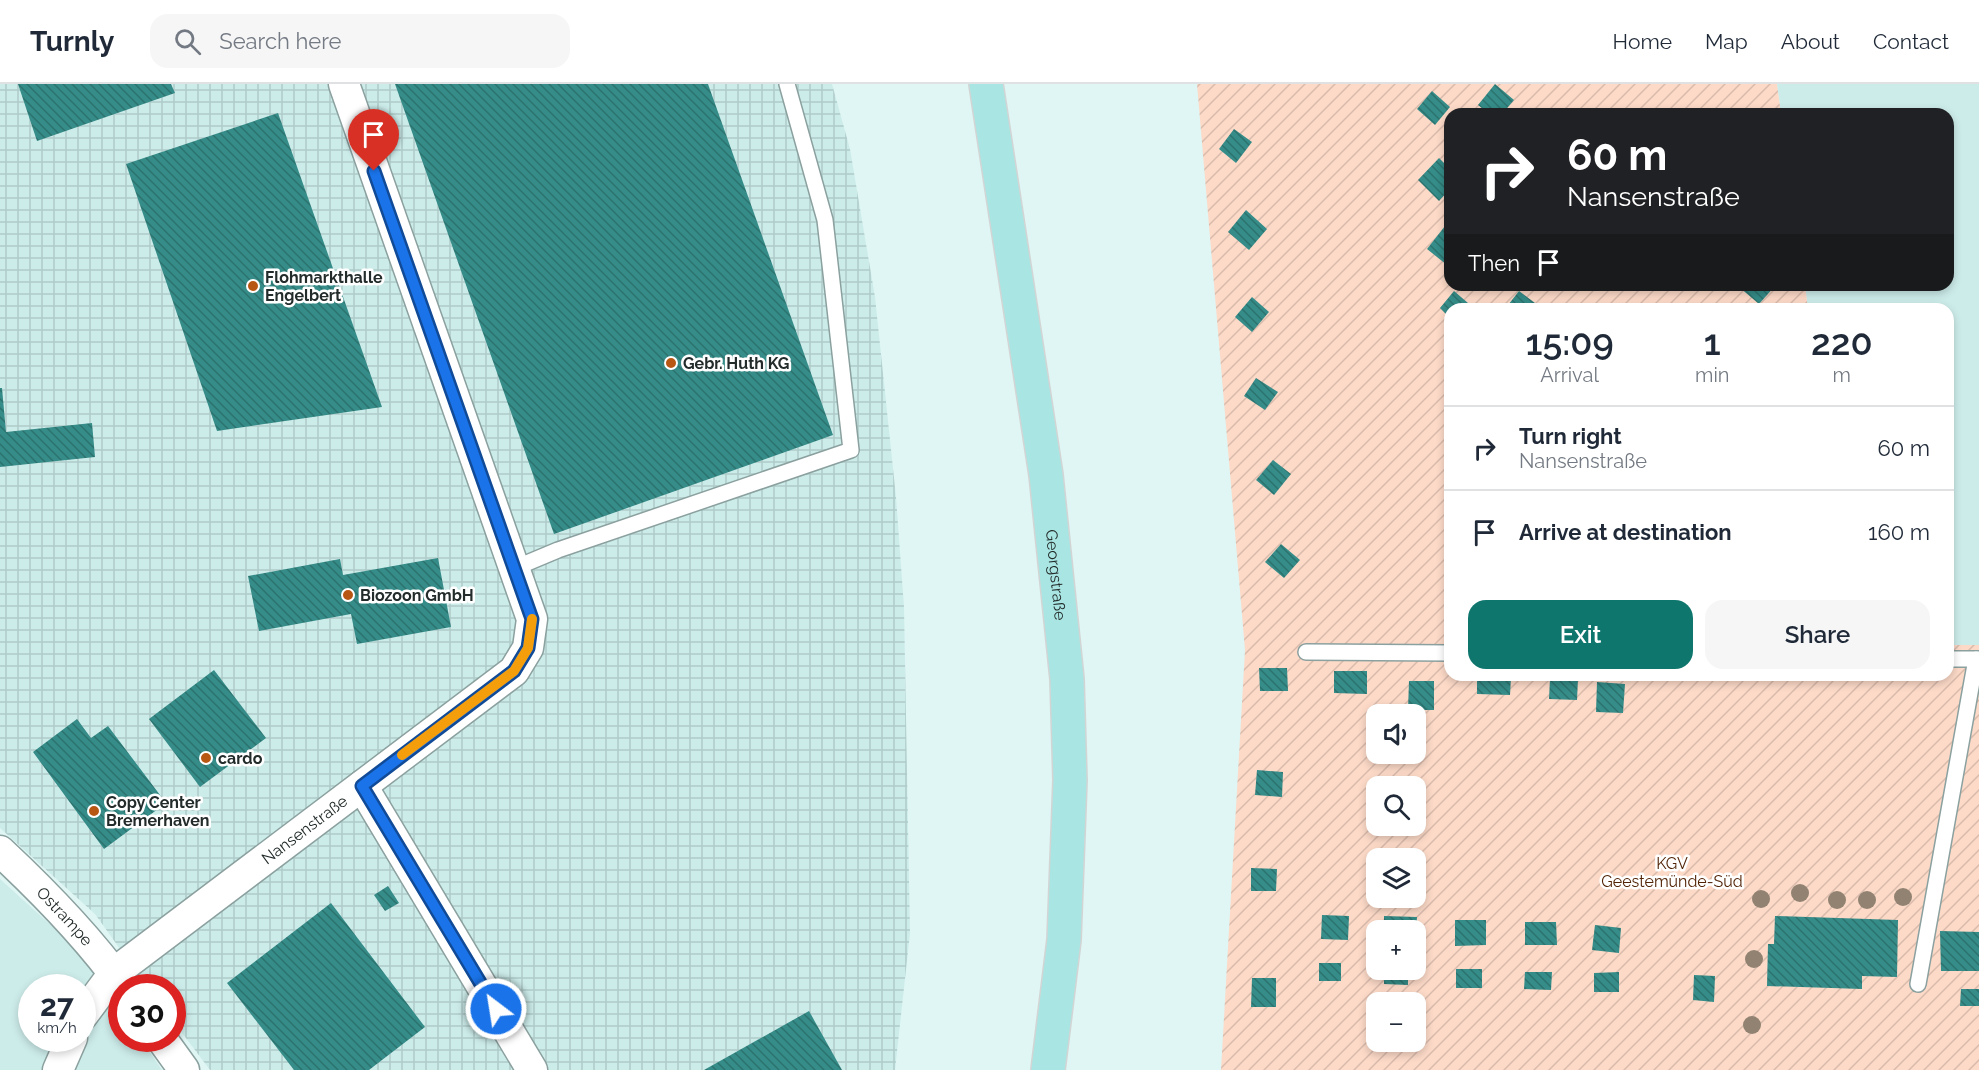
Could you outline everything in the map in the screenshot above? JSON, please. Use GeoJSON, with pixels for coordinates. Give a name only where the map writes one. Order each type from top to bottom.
{"type":"FeatureCollection","features":[{"type":"Feature","properties":{"kind":"main road","name":"Georgstraße"},"geometry":{"type":"LineString","coordinates":[[986,84],[1046,475],[1067,679],[1070,780],[1064,929],[1048,1070]]}},
{"type":"Feature","properties":{"kind":"street","name":"Nansenstraße"},"geometry":{"type":"LineString","coordinates":[[127,974],[362,786],[514,671],[528,648],[532,619],[344,84]]}},
{"type":"Feature","properties":{"kind":"street"},"geometry":{"type":"LineString","coordinates":[[362,786],[532,1070]]}},
{"type":"Feature","properties":{"kind":"street","name":"Ostrampe"},"geometry":{"type":"LineString","coordinates":[[0,851],[83,934],[114,974]]}},
{"type":"Feature","properties":{"kind":"street","name":"Nansenstraße"},"geometry":{"type":"LineString","coordinates":[[96,1002],[108,991]]}},
{"type":"Feature","properties":{"kind":"street"},"geometry":{"type":"LineString","coordinates":[[58,1070],[66,1052]]}},
{"type":"Feature","properties":{"kind":"street"},"geometry":{"type":"LineString","coordinates":[[171,1052],[184,1070]]}},
{"type":"Feature","properties":{"kind":"lane"},"geometry":{"type":"LineString","coordinates":[[515,568],[558,550],[852,450],[825,220],[786,84]]}},
{"type":"Feature","properties":{"kind":"lane"},"geometry":{"type":"LineString","coordinates":[[1306,652],[1444,653]]}},
{"type":"Feature","properties":{"kind":"lane"},"geometry":{"type":"LineString","coordinates":[[1918,984],[1978,659],[1954,659]]}},
{"type":"Feature","properties":{"kind":"shaded area"},"geometry":{"type":"Polygon","coordinates":[[[0,84],[832,84],[850,149],[875,297],[896,497],[904,607],[910,933],[895,1070],[210,1070],[186,1038],[186,974],[138,974],[95,914],[0,828],[0,84]]]}},
{"type":"Feature","properties":{"kind":"shaded area"},"geometry":{"type":"Polygon","coordinates":[[[1777,84],[1979,84],[1979,645],[1954,645],[1954,303],[1807,303],[1806,291],[1954,291],[1954,108],[1780,108],[1777,84]]]}},
{"type":"Feature","properties":{"kind":"shaded area"},"geometry":{"type":"Polygon","coordinates":[[[0,879],[76,948],[94,974],[18,974],[18,1052],[96,1052],[96,977],[108,994],[108,1052],[150,1052],[162,1070],[0,1070],[0,879]]]}},
{"type":"Feature","properties":{"kind":"green space","name":"KGV Geestemünde-Süd"},"geometry":{"type":"Polygon","coordinates":[[[1197,84],[1777,84],[1780,108],[1444,108],[1444,291],[1806,291],[1807,303],[1444,303],[1444,681],[1954,681],[1954,645],[1979,645],[1979,1070],[1221,1070],[1245,650],[1197,84]]]}},
{"type":"Feature","properties":{"kind":"building"},"geometry":{"type":"Polygon","coordinates":[[[18,84],[171,84],[175,93],[37,141],[18,84]]]}},
{"type":"Feature","properties":{"kind":"building"},"geometry":{"type":"Polygon","coordinates":[[[395,84],[708,84],[833,435],[554,534],[395,84]]]}},
{"type":"Feature","properties":{"kind":"building"},"geometry":{"type":"Polygon","coordinates":[[[1495,84],[1514,100],[1507,108],[1482,108],[1478,105],[1495,84]]]}},
{"type":"Feature","properties":{"kind":"building"},"geometry":{"type":"Polygon","coordinates":[[[1432,91],[1450,107],[1444,108],[1444,114],[1435,125],[1417,109],[1432,91]]]}},
{"type":"Feature","properties":{"kind":"building","name":"Flohmarkthalle Engelbert"},"geometry":{"type":"Polygon","coordinates":[[[278,113],[382,407],[217,431],[126,164],[278,113]]]}},
{"type":"Feature","properties":{"kind":"building"},"geometry":{"type":"Polygon","coordinates":[[[1234,129],[1252,142],[1236,163],[1219,149],[1234,129]]]}},
{"type":"Feature","properties":{"kind":"building"},"geometry":{"type":"Polygon","coordinates":[[[1439,158],[1444,163],[1444,196],[1439,201],[1418,180],[1439,158]]]}},
{"type":"Feature","properties":{"kind":"building"},"geometry":{"type":"Polygon","coordinates":[[[1246,210],[1267,229],[1249,250],[1228,232],[1246,210]]]}},
{"type":"Feature","properties":{"kind":"building"},"geometry":{"type":"Polygon","coordinates":[[[1444,227],[1444,263],[1427,249],[1444,227]]]}},
{"type":"Feature","properties":{"kind":"building"},"geometry":{"type":"Polygon","coordinates":[[[1454,291],[1468,303],[1444,303],[1454,291]]]}},
{"type":"Feature","properties":{"kind":"building"},"geometry":{"type":"Polygon","coordinates":[[[1519,291],[1535,303],[1510,303],[1519,291]]]}},
{"type":"Feature","properties":{"kind":"building"},"geometry":{"type":"Polygon","coordinates":[[[1744,291],[1771,291],[1758,303],[1744,291]]]}},
{"type":"Feature","properties":{"kind":"building"},"geometry":{"type":"Polygon","coordinates":[[[1252,297],[1269,312],[1252,332],[1235,317],[1252,297]]]}},
{"type":"Feature","properties":{"kind":"building"},"geometry":{"type":"Polygon","coordinates":[[[1256,378],[1278,392],[1265,410],[1244,396],[1256,378]]]}},
{"type":"Feature","properties":{"kind":"building"},"geometry":{"type":"Polygon","coordinates":[[[0,388],[2,388],[6,432],[92,423],[95,457],[0,467],[0,388]]]}},
{"type":"Feature","properties":{"kind":"building"},"geometry":{"type":"Polygon","coordinates":[[[1273,460],[1291,474],[1274,495],[1256,480],[1273,460]]]}},
{"type":"Feature","properties":{"kind":"building"},"geometry":{"type":"Polygon","coordinates":[[[1281,544],[1300,560],[1284,578],[1265,562],[1281,544]]]}},
{"type":"Feature","properties":{"kind":"building","name":"Biozoon GmbH"},"geometry":{"type":"Polygon","coordinates":[[[438,558],[451,627],[357,644],[351,614],[259,631],[248,576],[340,559],[343,575],[438,558]]]}},
{"type":"Feature","properties":{"kind":"building"},"geometry":{"type":"Polygon","coordinates":[[[1259,668],[1287,668],[1288,691],[1260,691],[1259,668]]]}},
{"type":"Feature","properties":{"kind":"building"},"geometry":{"type":"Polygon","coordinates":[[[214,670],[266,738],[200,787],[149,719],[214,670]]]}},
{"type":"Feature","properties":{"kind":"building"},"geometry":{"type":"Polygon","coordinates":[[[1334,671],[1367,671],[1367,694],[1334,693],[1334,671]]]}},
{"type":"Feature","properties":{"kind":"building"},"geometry":{"type":"Polygon","coordinates":[[[1409,681],[1434,681],[1434,710],[1426,710],[1426,704],[1408,704],[1409,681]]]}},
{"type":"Feature","properties":{"kind":"building"},"geometry":{"type":"Polygon","coordinates":[[[1477,681],[1511,681],[1510,695],[1477,694],[1477,681]]]}},
{"type":"Feature","properties":{"kind":"building"},"geometry":{"type":"Polygon","coordinates":[[[1550,681],[1578,681],[1577,700],[1549,699],[1550,681]]]}},
{"type":"Feature","properties":{"kind":"building"},"geometry":{"type":"Polygon","coordinates":[[[1597,682],[1625,684],[1623,713],[1596,712],[1597,682]]]}},
{"type":"Feature","properties":{"kind":"building"},"geometry":{"type":"Polygon","coordinates":[[[77,719],[91,738],[108,726],[166,803],[104,849],[33,752],[77,719]]]}},
{"type":"Feature","properties":{"kind":"building"},"geometry":{"type":"Polygon","coordinates":[[[1257,770],[1283,772],[1282,797],[1255,795],[1257,770]]]}},
{"type":"Feature","properties":{"kind":"building"},"geometry":{"type":"Polygon","coordinates":[[[1251,868],[1277,869],[1276,891],[1251,891],[1251,868]]]}},
{"type":"Feature","properties":{"kind":"building"},"geometry":{"type":"Polygon","coordinates":[[[388,886],[399,903],[385,911],[374,895],[388,886]]]}},
{"type":"Feature","properties":{"kind":"building"},"geometry":{"type":"Polygon","coordinates":[[[331,903],[425,1027],[369,1070],[294,1070],[227,983],[331,903]]]}},
{"type":"Feature","properties":{"kind":"building"},"geometry":{"type":"Polygon","coordinates":[[[1322,915],[1349,916],[1348,940],[1321,939],[1322,915]]]}},
{"type":"Feature","properties":{"kind":"building"},"geometry":{"type":"Polygon","coordinates":[[[1384,916],[1417,917],[1417,920],[1384,920],[1384,916]]]}},
{"type":"Feature","properties":{"kind":"building"},"geometry":{"type":"Polygon","coordinates":[[[1775,916],[1898,920],[1897,977],[1862,976],[1862,989],[1767,986],[1768,944],[1774,944],[1775,916]]]}},
{"type":"Feature","properties":{"kind":"building"},"geometry":{"type":"Polygon","coordinates":[[[1455,920],[1486,920],[1486,945],[1455,946],[1455,920]]]}},
{"type":"Feature","properties":{"kind":"building"},"geometry":{"type":"Polygon","coordinates":[[[1525,922],[1556,922],[1557,945],[1525,945],[1525,922]]]}},
{"type":"Feature","properties":{"kind":"building"},"geometry":{"type":"Polygon","coordinates":[[[1595,925],[1621,928],[1619,953],[1592,950],[1595,925]]]}},
{"type":"Feature","properties":{"kind":"building"},"geometry":{"type":"Polygon","coordinates":[[[1940,931],[1979,932],[1979,971],[1941,971],[1940,931]]]}},
{"type":"Feature","properties":{"kind":"building"},"geometry":{"type":"Polygon","coordinates":[[[1319,963],[1341,963],[1341,981],[1319,981],[1319,963]]]}},
{"type":"Feature","properties":{"kind":"building"},"geometry":{"type":"Polygon","coordinates":[[[1456,969],[1482,969],[1482,988],[1456,988],[1456,969]]]}},
{"type":"Feature","properties":{"kind":"building"},"geometry":{"type":"Polygon","coordinates":[[[1525,972],[1552,972],[1551,990],[1524,989],[1525,972]]]}},
{"type":"Feature","properties":{"kind":"building"},"geometry":{"type":"Polygon","coordinates":[[[1619,972],[1619,992],[1594,992],[1594,973],[1619,972]]]}},
{"type":"Feature","properties":{"kind":"building"},"geometry":{"type":"Polygon","coordinates":[[[1694,975],[1715,976],[1714,1002],[1693,1000],[1694,975]]]}},
{"type":"Feature","properties":{"kind":"building"},"geometry":{"type":"Polygon","coordinates":[[[1252,978],[1276,978],[1276,1007],[1251,1007],[1252,978]]]}},
{"type":"Feature","properties":{"kind":"building"},"geometry":{"type":"Polygon","coordinates":[[[1384,980],[1408,980],[1408,985],[1384,984],[1384,980]]]}},
{"type":"Feature","properties":{"kind":"building"},"geometry":{"type":"Polygon","coordinates":[[[1961,989],[1979,989],[1979,1006],[1960,1006],[1961,989]]]}},
{"type":"Feature","properties":{"kind":"building"},"geometry":{"type":"Polygon","coordinates":[[[809,1011],[842,1070],[704,1070],[809,1011]]]}},
{"type":"Feature","properties":{"kind":"slow traffic"},"geometry":{"type":"LineString","coordinates":[[402,755],[514,671],[528,648],[532,619]]}},
{"type":"Feature","properties":{"kind":"place","name":"Flohmarkthalle Engelbert"},"geometry":{"type":"Point","coordinates":[253,286]}},
{"type":"Feature","properties":{"kind":"place","name":"Gebr. Huth KG"},"geometry":{"type":"Point","coordinates":[671,363]}},
{"type":"Feature","properties":{"kind":"place","name":"Biozoon GmbH"},"geometry":{"type":"Point","coordinates":[348,595]}},
{"type":"Feature","properties":{"kind":"place","name":"cardo"},"geometry":{"type":"Point","coordinates":[206,758]}},
{"type":"Feature","properties":{"kind":"place","name":"Copy Center Bremerhaven"},"geometry":{"type":"Point","coordinates":[94,811]}},
{"type":"Feature","properties":{"kind":"route"},"geometry":{"type":"LineString","coordinates":[[374,171],[532,619],[528,648],[514,671],[362,786],[496,1009]]}}]}
